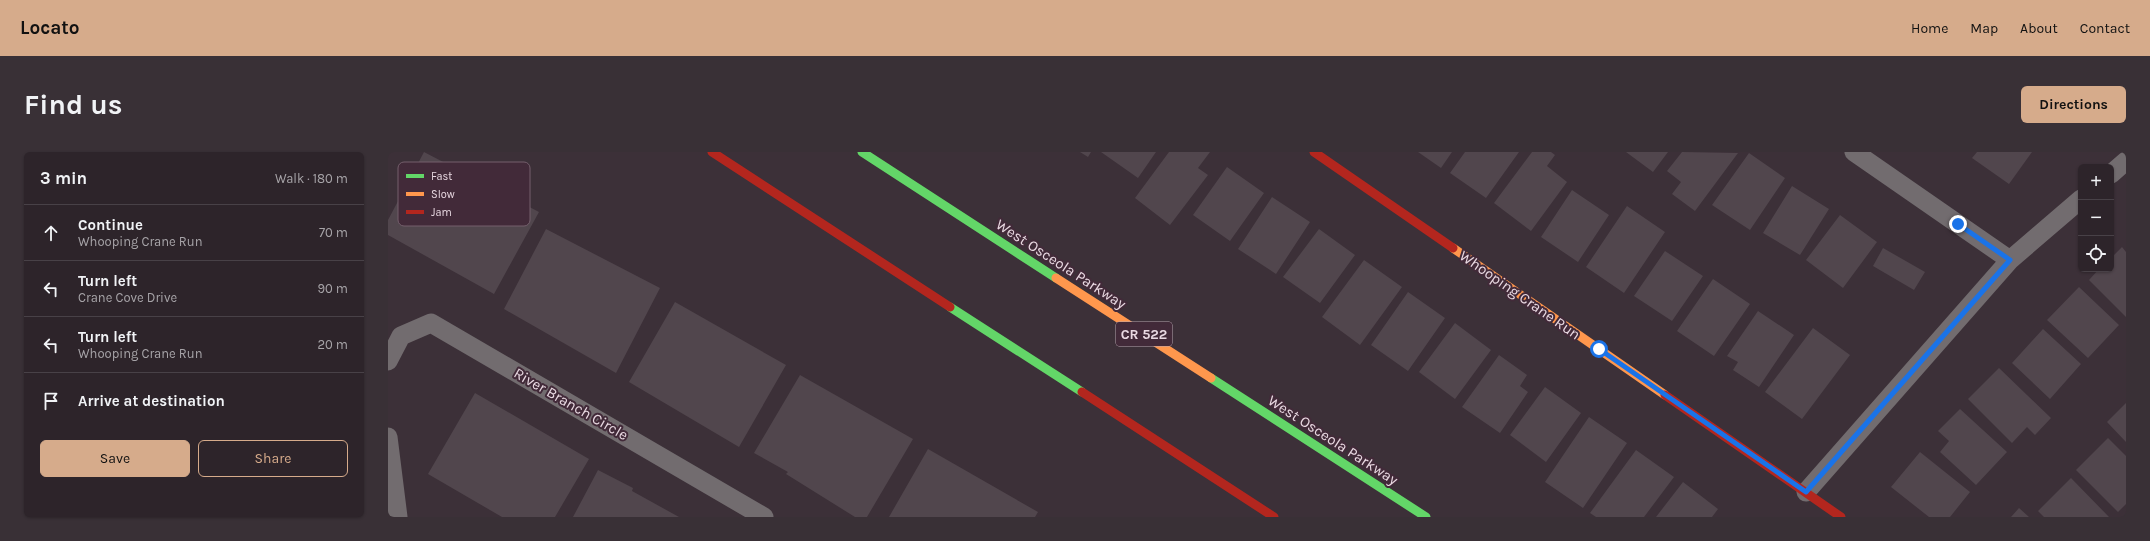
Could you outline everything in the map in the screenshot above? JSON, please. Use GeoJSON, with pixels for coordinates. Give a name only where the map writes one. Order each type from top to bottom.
{"type":"FeatureCollection","features":[{"type":"Feature","properties":{"kind":"main road"},"geometry":{"type":"LineString","coordinates":[[712,152],[1274,517]]}},
{"type":"Feature","properties":{"kind":"main road","name":"West Osceola Parkway"},"geometry":{"type":"LineString","coordinates":[[862,152],[1426,517]]}},
{"type":"Feature","properties":{"kind":"main road","name":"Whooping Crane Run"},"geometry":{"type":"LineString","coordinates":[[1314,152],[1841,517]]}},
{"type":"Feature","properties":{"kind":"street"},"geometry":{"type":"LineString","coordinates":[[1854,152],[2010,260]]}},
{"type":"Feature","properties":{"kind":"street"},"geometry":{"type":"LineString","coordinates":[[2114,171],[2126,161]]}},
{"type":"Feature","properties":{"kind":"street"},"geometry":{"type":"LineString","coordinates":[[1806,492],[2010,260],[2078,203]]}},
{"type":"Feature","properties":{"kind":"street","name":"River Branch Circle"},"geometry":{"type":"LineString","coordinates":[[388,361],[401,336],[431,323],[764,517]]}},
{"type":"Feature","properties":{"kind":"street"},"geometry":{"type":"LineString","coordinates":[[388,437],[398,517]]}},
{"type":"Feature","properties":{"kind":"building"},"geometry":{"type":"Polygon","coordinates":[[[424,152],[443,162],[419,162],[424,152]]]}},
{"type":"Feature","properties":{"kind":"building"},"geometry":{"type":"Polygon","coordinates":[[[1080,152],[1091,152],[1088,157],[1080,152]]]}},
{"type":"Feature","properties":{"kind":"building"},"geometry":{"type":"Polygon","coordinates":[[[1101,152],[1156,152],[1138,178],[1101,152]]]}},
{"type":"Feature","properties":{"kind":"building"},"geometry":{"type":"Polygon","coordinates":[[[1169,152],[1210,152],[1198,168],[1208,175],[1170,225],[1135,198],[1169,152]]]}},
{"type":"Feature","properties":{"kind":"building"},"geometry":{"type":"Polygon","coordinates":[[[1418,152],[1452,152],[1441,168],[1418,152]]]}},
{"type":"Feature","properties":{"kind":"building"},"geometry":{"type":"Polygon","coordinates":[[[1465,152],[1519,152],[1486,198],[1450,173],[1465,152]]]}},
{"type":"Feature","properties":{"kind":"building"},"geometry":{"type":"Polygon","coordinates":[[[1532,152],[1551,152],[1555,155],[1547,166],[1567,182],[1531,231],[1494,203],[1532,152]]]}},
{"type":"Feature","properties":{"kind":"building"},"geometry":{"type":"Polygon","coordinates":[[[1626,152],[1668,152],[1653,172],[1626,152]]]}},
{"type":"Feature","properties":{"kind":"building"},"geometry":{"type":"Polygon","coordinates":[[[1682,152],[1738,153],[1695,211],[1672,194],[1681,182],[1667,171],[1682,152]]]}},
{"type":"Feature","properties":{"kind":"building"},"geometry":{"type":"Polygon","coordinates":[[[1977,152],[2032,152],[2009,184],[1972,158],[1977,152]]]}},
{"type":"Feature","properties":{"kind":"building"},"geometry":{"type":"Polygon","coordinates":[[[1749,153],[1785,178],[1750,230],[1712,205],[1749,153]]]}},
{"type":"Feature","properties":{"kind":"building"},"geometry":{"type":"Polygon","coordinates":[[[1227,167],[1264,193],[1230,241],[1193,215],[1227,167]]]}},
{"type":"Feature","properties":{"kind":"building"},"geometry":{"type":"Polygon","coordinates":[[[1792,186],[1829,209],[1800,255],[1763,233],[1792,186]]]}},
{"type":"Feature","properties":{"kind":"building"},"geometry":{"type":"Polygon","coordinates":[[[1572,190],[1609,215],[1578,262],[1541,237],[1572,190]]]}},
{"type":"Feature","properties":{"kind":"building"},"geometry":{"type":"Polygon","coordinates":[[[1272,197],[1310,222],[1276,274],[1238,249],[1272,197]]]}},
{"type":"Feature","properties":{"kind":"building"},"geometry":{"type":"Polygon","coordinates":[[[398,201],[398,226],[530,226],[530,207],[539,212],[494,294],[388,235],[388,220],[398,201]]]}},
{"type":"Feature","properties":{"kind":"building"},"geometry":{"type":"Polygon","coordinates":[[[1627,206],[1665,232],[1624,293],[1586,267],[1627,206]]]}},
{"type":"Feature","properties":{"kind":"building"},"geometry":{"type":"Polygon","coordinates":[[[1840,215],[1877,242],[1843,288],[1806,260],[1840,215]]]}},
{"type":"Feature","properties":{"kind":"building"},"geometry":{"type":"Polygon","coordinates":[[[546,229],[660,288],[616,373],[504,309],[546,229]]]}},
{"type":"Feature","properties":{"kind":"building"},"geometry":{"type":"Polygon","coordinates":[[[1319,229],[1355,255],[1320,303],[1283,277],[1319,229]]]}},
{"type":"Feature","properties":{"kind":"building"},"geometry":{"type":"Polygon","coordinates":[[[2122,247],[2126,252],[2126,317],[2089,280],[2096,272],[2114,272],[2114,255],[2122,247]]]}},
{"type":"Feature","properties":{"kind":"building"},"geometry":{"type":"Polygon","coordinates":[[[1883,248],[1925,272],[1914,290],[1873,266],[1883,248]]]}},
{"type":"Feature","properties":{"kind":"building"},"geometry":{"type":"Polygon","coordinates":[[[1665,251],[1703,276],[1672,321],[1634,296],[1665,251]]]}},
{"type":"Feature","properties":{"kind":"building"},"geometry":{"type":"Polygon","coordinates":[[[1364,260],[1402,287],[1360,345],[1322,317],[1364,260]]]}},
{"type":"Feature","properties":{"kind":"building"},"geometry":{"type":"Polygon","coordinates":[[[1713,279],[1750,304],[1714,356],[1677,331],[1713,279]]]}},
{"type":"Feature","properties":{"kind":"building"},"geometry":{"type":"Polygon","coordinates":[[[2079,287],[2119,325],[2088,358],[2047,320],[2079,287]]]}},
{"type":"Feature","properties":{"kind":"building"},"geometry":{"type":"Polygon","coordinates":[[[1408,292],[1445,318],[1408,371],[1371,345],[1408,292]]]}},
{"type":"Feature","properties":{"kind":"building"},"geometry":{"type":"Polygon","coordinates":[[[675,302],[786,365],[739,447],[629,382],[675,302]]]}},
{"type":"Feature","properties":{"kind":"building"},"geometry":{"type":"Polygon","coordinates":[[[1758,311],[1794,335],[1759,387],[1733,370],[1738,362],[1727,356],[1758,311]]]}},
{"type":"Feature","properties":{"kind":"building"},"geometry":{"type":"Polygon","coordinates":[[[1455,323],[1491,350],[1455,399],[1419,372],[1455,323]]]}},
{"type":"Feature","properties":{"kind":"building"},"geometry":{"type":"Polygon","coordinates":[[[1813,328],[1850,355],[1802,419],[1765,392],[1813,328]]]}},
{"type":"Feature","properties":{"kind":"building"},"geometry":{"type":"Polygon","coordinates":[[[2043,329],[2081,364],[2050,399],[2012,363],[2043,329]]]}},
{"type":"Feature","properties":{"kind":"building"},"geometry":{"type":"Polygon","coordinates":[[[1499,355],[1527,375],[1520,386],[1528,392],[1500,433],[1462,407],[1499,355]]]}},
{"type":"Feature","properties":{"kind":"building"},"geometry":{"type":"Polygon","coordinates":[[[1999,368],[2051,418],[2035,435],[2027,427],[2012,443],[1968,399],[1999,368]]]}},
{"type":"Feature","properties":{"kind":"building"},"geometry":{"type":"Polygon","coordinates":[[[800,375],[913,439],[867,517],[855,517],[786,474],[788,472],[754,453],[800,375]]]}},
{"type":"Feature","properties":{"kind":"building"},"geometry":{"type":"Polygon","coordinates":[[[1545,387],[1581,413],[1546,462],[1510,435],[1545,387]]]}},
{"type":"Feature","properties":{"kind":"building"},"geometry":{"type":"Polygon","coordinates":[[[475,393],[589,459],[555,517],[502,517],[428,474],[475,393]]]}},
{"type":"Feature","properties":{"kind":"building"},"geometry":{"type":"Polygon","coordinates":[[[2126,403],[2126,442],[2107,422],[2126,403]]]}},
{"type":"Feature","properties":{"kind":"building"},"geometry":{"type":"Polygon","coordinates":[[[1960,409],[2007,452],[1976,485],[1940,452],[1949,441],[1938,431],[1960,409]]]}},
{"type":"Feature","properties":{"kind":"building"},"geometry":{"type":"Polygon","coordinates":[[[1589,417],[1627,443],[1583,508],[1545,482],[1589,417]]]}},
{"type":"Feature","properties":{"kind":"building"},"geometry":{"type":"Polygon","coordinates":[[[2108,438],[2126,456],[2126,504],[2118,512],[2076,470],[2108,438]]]}},
{"type":"Feature","properties":{"kind":"building"},"geometry":{"type":"Polygon","coordinates":[[[928,449],[1038,512],[1035,517],[889,517],[928,449]]]}},
{"type":"Feature","properties":{"kind":"building"},"geometry":{"type":"Polygon","coordinates":[[[1636,450],[1674,477],[1644,517],[1596,517],[1590,513],[1636,450]]]}},
{"type":"Feature","properties":{"kind":"building"},"geometry":{"type":"Polygon","coordinates":[[[1920,452],[1970,492],[1950,517],[1929,517],[1891,487],[1920,452]]]}},
{"type":"Feature","properties":{"kind":"building"},"geometry":{"type":"Polygon","coordinates":[[[598,470],[633,488],[632,491],[679,517],[573,517],[598,470]]]}},
{"type":"Feature","properties":{"kind":"building"},"geometry":{"type":"Polygon","coordinates":[[[2071,478],[2109,517],[2044,517],[2038,511],[2071,478]]]}},
{"type":"Feature","properties":{"kind":"building"},"geometry":{"type":"Polygon","coordinates":[[[1683,482],[1718,509],[1712,517],[1656,517],[1683,482]]]}},
{"type":"Feature","properties":{"kind":"building"},"geometry":{"type":"Polygon","coordinates":[[[2019,508],[2029,517],[2011,517],[2019,508]]]}},
{"type":"Feature","properties":{"kind":"traffic: fast"},"geometry":{"type":"LineString","coordinates":[[862,152],[1056,278]]}},
{"type":"Feature","properties":{"kind":"traffic: fast"},"geometry":{"type":"LineString","coordinates":[[950,307],[1082,392]]}},
{"type":"Feature","properties":{"kind":"traffic: fast"},"geometry":{"type":"LineString","coordinates":[[1211,378],[1426,517]]}},
{"type":"Feature","properties":{"kind":"traffic: slow"},"geometry":{"type":"LineString","coordinates":[[1453,248],[1665,395]]}},
{"type":"Feature","properties":{"kind":"traffic: slow"},"geometry":{"type":"LineString","coordinates":[[1056,278],[1211,378]]}},
{"type":"Feature","properties":{"kind":"traffic: jam"},"geometry":{"type":"LineString","coordinates":[[712,152],[950,307]]}},
{"type":"Feature","properties":{"kind":"traffic: jam"},"geometry":{"type":"LineString","coordinates":[[1314,152],[1453,248]]}},
{"type":"Feature","properties":{"kind":"traffic: jam"},"geometry":{"type":"LineString","coordinates":[[1082,392],[1274,517]]}},
{"type":"Feature","properties":{"kind":"traffic: jam"},"geometry":{"type":"LineString","coordinates":[[1665,395],[1841,517]]}},
{"type":"Feature","properties":{"kind":"route"},"geometry":{"type":"LineString","coordinates":[[1599,349],[1806,492],[2010,260],[1958,224]]}}]}
